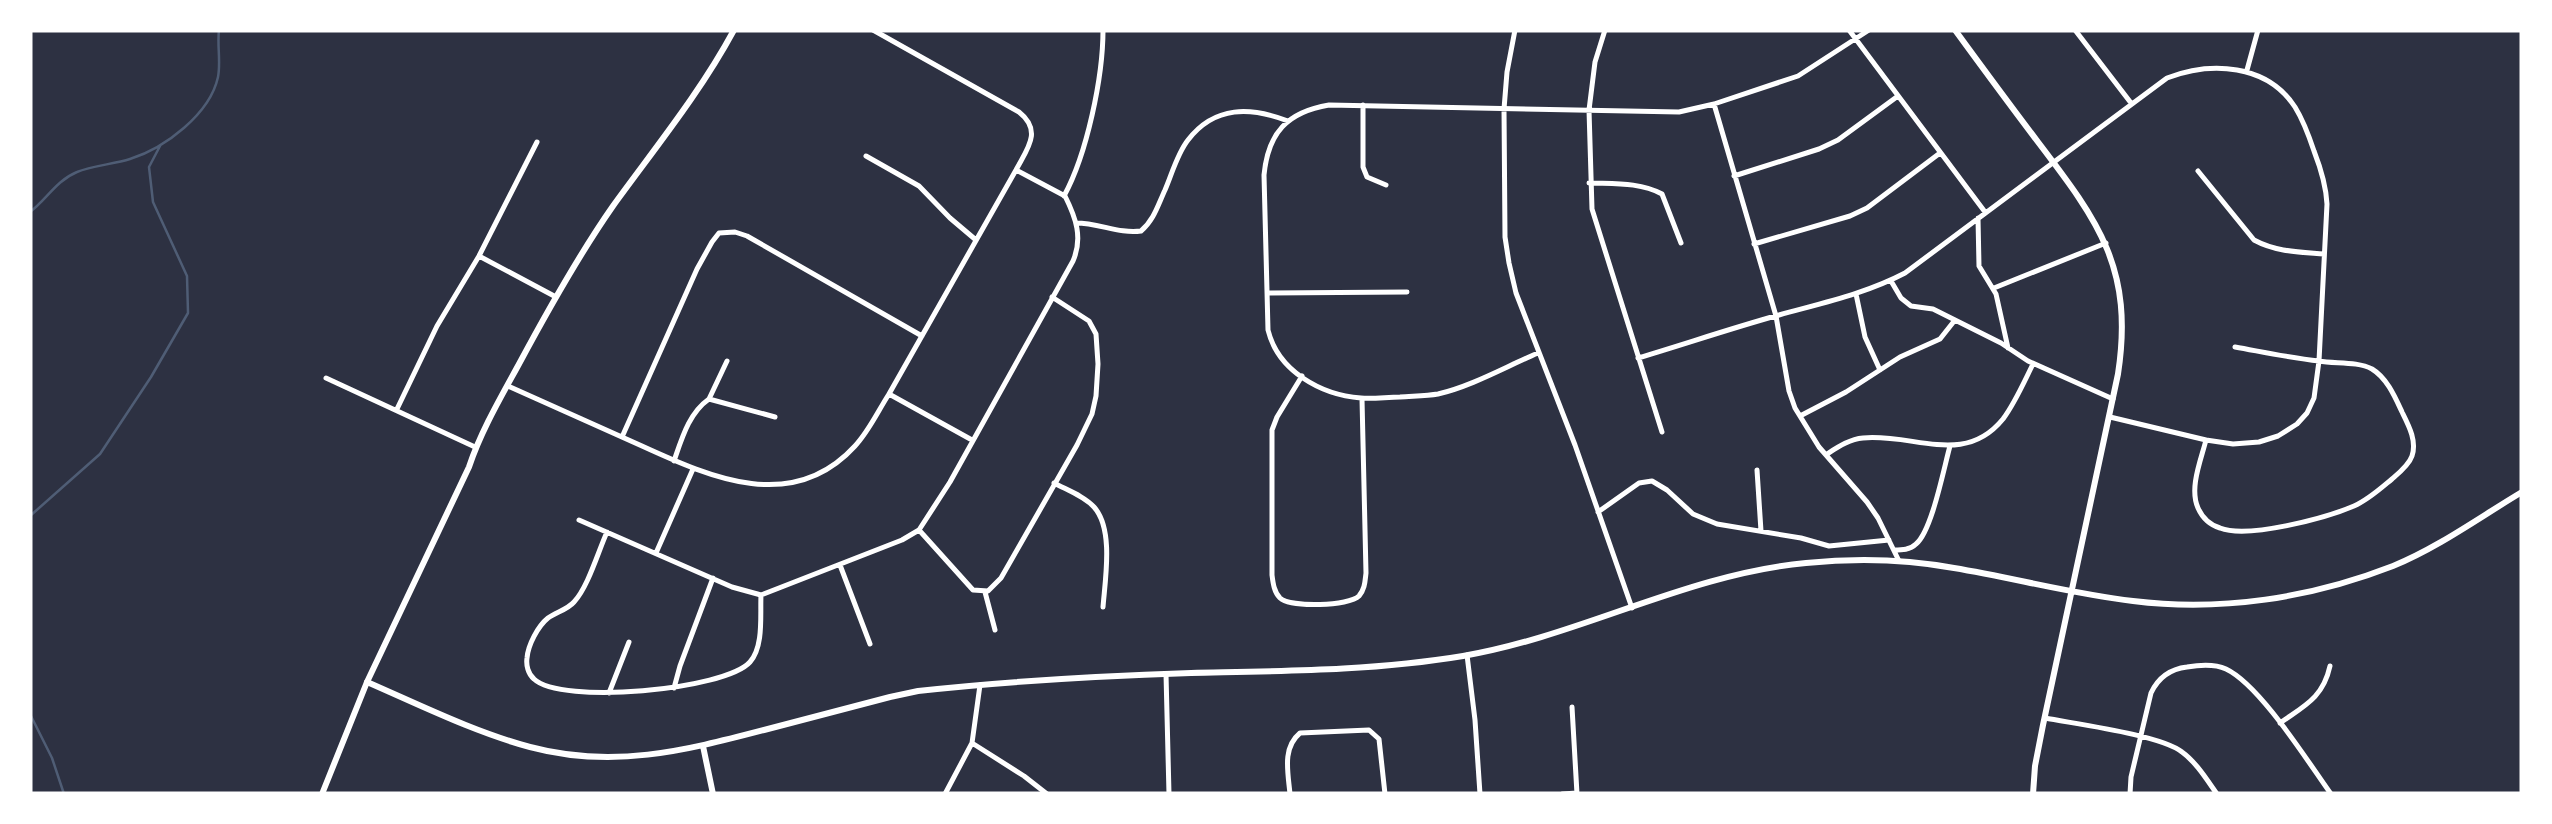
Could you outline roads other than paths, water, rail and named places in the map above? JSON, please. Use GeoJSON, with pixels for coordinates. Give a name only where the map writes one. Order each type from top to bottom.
{"type":"FeatureCollection","features":[{"type":"Feature","properties":{"kind":"street"},"geometry":{"type":"LineString","coordinates":[[322,794],[367,682],[507,385],[603,220],[703,84],[734,30]]}},
{"type":"Feature","properties":{"kind":"street"},"geometry":{"type":"LineString","coordinates":[[507,385],[693,470],[749,484],[808,478],[858,444],[1016,170],[1030,142],[1031,125],[1019,112],[873,30]]}},
{"type":"Feature","properties":{"kind":"street"},"geometry":{"type":"LineString","coordinates":[[1064,196],[1079,161],[1094,101],[1103,30]]}},
{"type":"Feature","properties":{"kind":"street"},"geometry":{"type":"LineString","coordinates":[[1515,30],[1506,72],[1504,109],[1505,236],[1516,292],[1632,608]]}},
{"type":"Feature","properties":{"kind":"street"},"geometry":{"type":"LineString","coordinates":[[1605,30],[1595,62],[1588,110],[1592,209],[1662,432]]}},
{"type":"Feature","properties":{"kind":"street"},"geometry":{"type":"LineString","coordinates":[[1850,30],[1985,212]]}},
{"type":"Feature","properties":{"kind":"street"},"geometry":{"type":"LineString","coordinates":[[1538,353],[1436,394],[1362,398],[1339,394],[1302,376],[1284,362],[1268,330],[1264,175],[1271,142],[1288,121],[1314,108],[1363,105],[1680,112],[1798,76],[1869,30]]}},
{"type":"Feature","properties":{"kind":"street"},"geometry":{"type":"LineString","coordinates":[[1954,30],[2083,201],[2106,243],[2122,313],[2122,350],[2110,416],[2070,590],[2035,766],[2033,794]]}},
{"type":"Feature","properties":{"kind":"street"},"geometry":{"type":"LineString","coordinates":[[2075,30],[2131,103]]}},
{"type":"Feature","properties":{"kind":"street"},"geometry":{"type":"LineString","coordinates":[[2246,70],[2258,30]]}},
{"type":"Feature","properties":{"kind":"street"},"geometry":{"type":"LineString","coordinates":[[1638,358],[1856,294],[1905,274],[2167,78],[2220,68],[2246,70],[2284,93],[2295,108],[2326,187],[2319,361],[2312,406],[2278,436],[2233,444],[2110,416]]}},
{"type":"Feature","properties":{"kind":"street"},"geometry":{"type":"LineString","coordinates":[[1734,176],[1838,140],[1898,96]]}},
{"type":"Feature","properties":{"kind":"street"},"geometry":{"type":"LineString","coordinates":[[1714,104],[1776,316],[1789,391],[1800,416],[1826,454],[1867,502],[1899,561]]}},
{"type":"Feature","properties":{"kind":"street"},"geometry":{"type":"LineString","coordinates":[[1363,105],[1363,167],[1367,178],[1386,185]]}},
{"type":"Feature","properties":{"kind":"street"},"geometry":{"type":"LineString","coordinates":[[1076,224],[1141,231],[1152,219],[1188,140],[1215,117],[1234,111],[1270,114],[1288,121]]}},
{"type":"Feature","properties":{"kind":"street"},"geometry":{"type":"LineString","coordinates":[[397,409],[436,326],[479,256],[537,142]]}},
{"type":"Feature","properties":{"kind":"street"},"geometry":{"type":"LineString","coordinates":[[1754,244],[1867,208],[1940,153]]}},
{"type":"Feature","properties":{"kind":"street"},"geometry":{"type":"LineString","coordinates":[[866,156],[918,186],[976,240]]}},
{"type":"Feature","properties":{"kind":"street"},"geometry":{"type":"LineString","coordinates":[[579,520],[738,589],[761,595],[894,544],[919,530],[950,482],[1078,250],[1076,224],[1064,196],[1016,170]]}},
{"type":"Feature","properties":{"kind":"street"},"geometry":{"type":"LineString","coordinates":[[2198,170],[2254,240],[2284,251],[2324,254]]}},
{"type":"Feature","properties":{"kind":"street"},"geometry":{"type":"LineString","coordinates":[[1590,183],[1630,185],[1662,194],[1681,243]]}},
{"type":"Feature","properties":{"kind":"street"},"geometry":{"type":"LineString","coordinates":[[1978,218],[1980,266],[1994,288],[2008,348]]}},
{"type":"Feature","properties":{"kind":"street"},"geometry":{"type":"LineString","coordinates":[[622,437],[698,269],[720,234],[735,232],[748,236],[922,336]]}},
{"type":"Feature","properties":{"kind":"street"},"geometry":{"type":"LineString","coordinates":[[1994,288],[2106,243]]}},
{"type":"Feature","properties":{"kind":"street"},"geometry":{"type":"LineString","coordinates":[[479,256],[556,298]]}},
{"type":"Feature","properties":{"kind":"street"},"geometry":{"type":"LineString","coordinates":[[1891,280],[1908,305],[1929,308],[2033,364],[2113,399]]}},
{"type":"Feature","properties":{"kind":"street"},"geometry":{"type":"LineString","coordinates":[[1267,293],[1407,292]]}},
{"type":"Feature","properties":{"kind":"street"},"geometry":{"type":"LineString","coordinates":[[1856,294],[1865,336],[1880,370]]}},
{"type":"Feature","properties":{"kind":"street"},"geometry":{"type":"LineString","coordinates":[[919,530],[973,590],[985,592],[1001,578],[1092,414],[1096,396],[1097,341],[1092,326],[1052,298]]}},
{"type":"Feature","properties":{"kind":"street"},"geometry":{"type":"LineString","coordinates":[[1800,416],[1900,357],[1940,339],[1955,320]]}},
{"type":"Feature","properties":{"kind":"street"},"geometry":{"type":"LineString","coordinates":[[2206,440],[2194,492],[2196,503],[2209,523],[2236,532],[2315,519],[2358,504],[2402,471],[2412,458],[2414,443],[2410,430],[2391,390],[2373,370],[2235,347]]}},
{"type":"Feature","properties":{"kind":"street"},"geometry":{"type":"LineString","coordinates":[[674,460],[684,430],[709,399],[727,361]]}},
{"type":"Feature","properties":{"kind":"street"},"geometry":{"type":"LineString","coordinates":[[1826,454],[1861,438],[1896,438],[1950,446],[1980,440],[2005,416],[2033,364]]}},
{"type":"Feature","properties":{"kind":"street"},"geometry":{"type":"LineString","coordinates":[[1302,376],[1277,417],[1272,442],[1272,575],[1276,593],[1292,604],[1349,602],[1364,587],[1362,398]]}},
{"type":"Feature","properties":{"kind":"street"},"geometry":{"type":"LineString","coordinates":[[326,378],[476,447]]}},
{"type":"Feature","properties":{"kind":"street"},"geometry":{"type":"LineString","coordinates":[[889,394],[972,440]]}},
{"type":"Feature","properties":{"kind":"street"},"geometry":{"type":"LineString","coordinates":[[709,399],[774,417]]}},
{"type":"Feature","properties":{"kind":"street"},"geometry":{"type":"LineString","coordinates":[[1894,550],[1911,548],[1921,539],[1950,446]]}},
{"type":"Feature","properties":{"kind":"street"},"geometry":{"type":"LineString","coordinates":[[656,553],[693,470]]}},
{"type":"Feature","properties":{"kind":"street"},"geometry":{"type":"LineString","coordinates":[[1757,470],[1761,531]]}},
{"type":"Feature","properties":{"kind":"street"},"geometry":{"type":"LineString","coordinates":[[1598,512],[1639,484],[1652,481],[1702,519],[1829,546],[1889,540]]}},
{"type":"Feature","properties":{"kind":"street"},"geometry":{"type":"LineString","coordinates":[[1054,482],[1092,504],[1102,520],[1106,556],[1102,607]]}},
{"type":"Feature","properties":{"kind":"street"},"geometry":{"type":"LineString","coordinates":[[367,682],[483,732],[555,752],[633,757],[702,746],[890,696],[1100,676],[1329,669],[1467,655],[1543,636],[1720,578],[1775,566],[1899,561],[2134,601],[2244,603],[2310,591],[2395,565],[2522,492]]}},
{"type":"Feature","properties":{"kind":"street"},"geometry":{"type":"LineString","coordinates":[[607,532],[577,598],[544,622],[528,651],[526,664],[534,680],[545,685],[609,693],[674,688],[729,674],[753,658],[758,644],[761,595]]}},
{"type":"Feature","properties":{"kind":"street"},"geometry":{"type":"LineString","coordinates":[[840,565],[870,644]]}},
{"type":"Feature","properties":{"kind":"street"},"geometry":{"type":"LineString","coordinates":[[674,688],[713,578]]}},
{"type":"Feature","properties":{"kind":"street"},"geometry":{"type":"LineString","coordinates":[[985,592],[995,630]]}},
{"type":"Feature","properties":{"kind":"street"},"geometry":{"type":"LineString","coordinates":[[609,693],[629,642]]}},
{"type":"Feature","properties":{"kind":"street"},"geometry":{"type":"LineString","coordinates":[[1467,655],[1480,794]]}},
{"type":"Feature","properties":{"kind":"street"},"geometry":{"type":"LineString","coordinates":[[2130,794],[2155,684],[2184,667],[2214,666],[2225,668],[2254,691],[2331,794]]}},
{"type":"Feature","properties":{"kind":"street"},"geometry":{"type":"LineString","coordinates":[[2280,723],[2318,696],[2330,666]]}},
{"type":"Feature","properties":{"kind":"street"},"geometry":{"type":"LineString","coordinates":[[1166,674],[1169,794]]}},
{"type":"Feature","properties":{"kind":"street"},"geometry":{"type":"LineString","coordinates":[[946,794],[972,743],[980,685]]}},
{"type":"Feature","properties":{"kind":"street"},"geometry":{"type":"LineString","coordinates":[[1562,794],[1577,794],[1572,707]]}},
{"type":"Feature","properties":{"kind":"street"},"geometry":{"type":"LineString","coordinates":[[2044,718],[2174,746],[2186,754],[2217,794]]}},
{"type":"Feature","properties":{"kind":"street"},"geometry":{"type":"LineString","coordinates":[[1290,794],[1288,758],[1295,737],[1300,733],[1368,730],[1381,745],[1384,794]]}},
{"type":"Feature","properties":{"kind":"street"},"geometry":{"type":"LineString","coordinates":[[972,743],[1047,794]]}},
{"type":"Feature","properties":{"kind":"street"},"geometry":{"type":"LineString","coordinates":[[702,746],[712,794]]}},
{"type":"Feature","properties":{"kind":"waterway"},"geometry":{"type":"LineString","coordinates":[[30,212],[70,176],[144,154],[184,128],[213,91],[219,71],[219,30]]}},
{"type":"Feature","properties":{"kind":"waterway"},"geometry":{"type":"LineString","coordinates":[[30,516],[100,454],[188,313],[187,276],[153,202],[149,167],[160,146]]}},
{"type":"Feature","properties":{"kind":"waterway"},"geometry":{"type":"LineString","coordinates":[[30,714],[52,758],[64,794]]}}]}
